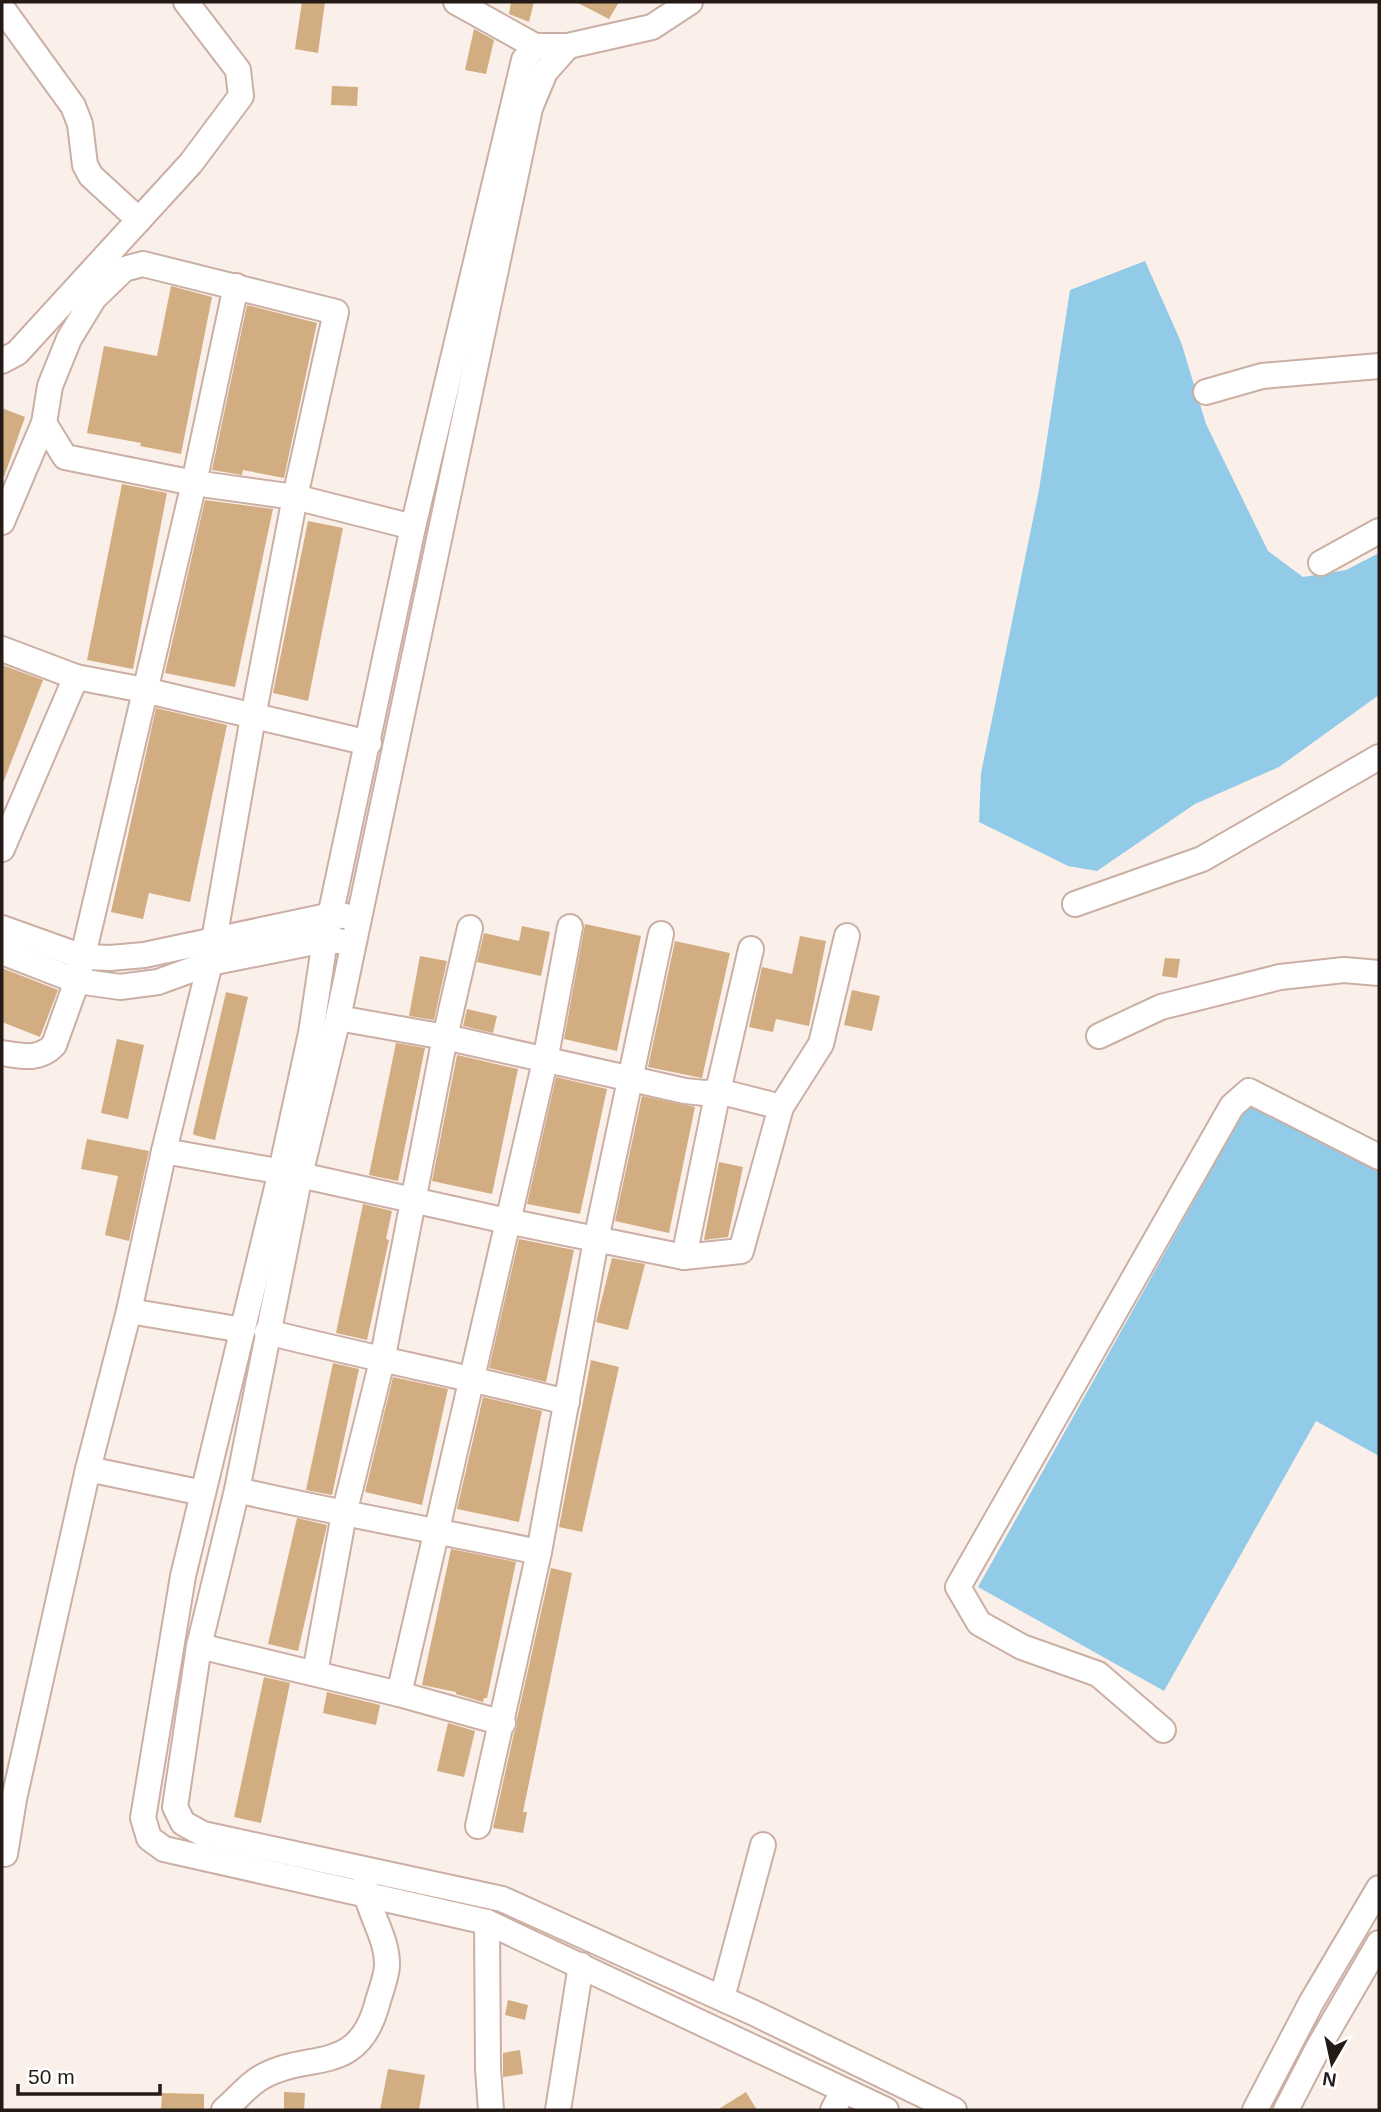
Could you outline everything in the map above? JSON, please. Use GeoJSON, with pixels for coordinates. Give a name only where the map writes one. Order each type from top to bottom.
{"type":"FeatureCollection","features":[{"type":"Feature","properties":{"kind":"street"},"geometry":{"type":"LineString","coordinates":[[2,361],[17,353],[191,163],[241,96],[238,70],[186,2]]}},
{"type":"Feature","properties":{"kind":"street"},"geometry":{"type":"LineString","coordinates":[[456,2],[535,46],[568,46],[652,27],[690,2]]}},
{"type":"Feature","properties":{"kind":"street"},"geometry":{"type":"LineString","coordinates":[[2,8],[73,106],[80,124],[85,164],[91,176],[139,220]]}},
{"type":"Feature","properties":{"kind":"street"},"geometry":{"type":"LineString","coordinates":[[291,1173],[325,940],[413,527],[524,60],[535,46]]}},
{"type":"Feature","properties":{"kind":"street"},"geometry":{"type":"LineString","coordinates":[[568,46],[545,72],[530,108],[338,1018],[291,1173],[255,1331],[203,1493],[183,1576],[143,1818],[149,1838],[164,1849],[486,1922],[581,1965],[838,2101],[886,2110]]}},
{"type":"Feature","properties":{"kind":"street"},"geometry":{"type":"LineString","coordinates":[[2,522],[44,423],[50,386],[69,339],[94,298],[124,269],[143,264],[336,312],[295,497],[212,951],[129,1311],[8,1797],[5,1854]]}},
{"type":"Feature","properties":{"kind":"street"},"geometry":{"type":"LineString","coordinates":[[2,1053],[38,1056],[48,1052],[54,1045],[76,981],[194,483],[236,286]]}},
{"type":"Feature","properties":{"kind":"street"},"geometry":{"type":"LineString","coordinates":[[1206,392],[1262,376],[1379,366]]}},
{"type":"Feature","properties":{"kind":"street"},"geometry":{"type":"LineString","coordinates":[[44,423],[65,457],[194,483],[295,497],[413,527]]}},
{"type":"Feature","properties":{"kind":"street"},"geometry":{"type":"LineString","coordinates":[[1321,563],[1379,531]]}},
{"type":"Feature","properties":{"kind":"street"},"geometry":{"type":"LineString","coordinates":[[2,649],[76,677],[144,690],[369,743]]}},
{"type":"Feature","properties":{"kind":"street"},"geometry":{"type":"LineString","coordinates":[[2,849],[76,677]]}},
{"type":"Feature","properties":{"kind":"street"},"geometry":{"type":"LineString","coordinates":[[1075,904],[1202,859],[1379,757]]}},
{"type":"Feature","properties":{"kind":"street"},"geometry":{"type":"LineString","coordinates":[[2,952],[76,981],[120,987],[158,982],[212,951],[332,915],[359,917]]}},
{"type":"Feature","properties":{"kind":"street"},"geometry":{"type":"LineString","coordinates":[[399,1694],[545,1061],[570,927]]}},
{"type":"Feature","properties":{"kind":"street"},"geometry":{"type":"LineString","coordinates":[[2,928],[83,957],[110,958],[325,940],[354,941]]}},
{"type":"Feature","properties":{"kind":"street"},"geometry":{"type":"LineString","coordinates":[[315,1673],[344,1514],[382,1361],[444,1037],[470,928]]}},
{"type":"Feature","properties":{"kind":"street"},"geometry":{"type":"LineString","coordinates":[[478,1826],[539,1552],[596,1240],[661,934]]}},
{"type":"Feature","properties":{"kind":"street"},"geometry":{"type":"LineString","coordinates":[[164,1151],[291,1173],[684,1257],[741,1251],[781,1107],[821,1044],[847,936]]}},
{"type":"Feature","properties":{"kind":"street"},"geometry":{"type":"LineString","coordinates":[[684,1257],[751,949]]}},
{"type":"Feature","properties":{"kind":"street"},"geometry":{"type":"LineString","coordinates":[[1099,1036],[1161,1007],[1280,977],[1344,970],[1379,973]]}},
{"type":"Feature","properties":{"kind":"street"},"geometry":{"type":"LineString","coordinates":[[338,1018],[444,1037],[685,1091],[718,1091],[781,1107]]}},
{"type":"Feature","properties":{"kind":"street"},"geometry":{"type":"LineString","coordinates":[[1163,1730],[1098,1674],[1022,1647],[979,1623],[958,1587],[1232,1106],[1249,1091],[1379,1157]]}},
{"type":"Feature","properties":{"kind":"street"},"geometry":{"type":"LineString","coordinates":[[129,1311],[255,1331],[566,1402]]}},
{"type":"Feature","properties":{"kind":"street"},"geometry":{"type":"LineString","coordinates":[[255,1331],[237,1490],[200,1646],[174,1807],[183,1823],[203,1835],[502,1899],[722,1998],[954,2110]]}},
{"type":"Feature","properties":{"kind":"street"},"geometry":{"type":"LineString","coordinates":[[88,1469],[203,1493]]}},
{"type":"Feature","properties":{"kind":"street"},"geometry":{"type":"LineString","coordinates":[[237,1490],[539,1552]]}},
{"type":"Feature","properties":{"kind":"street"},"geometry":{"type":"LineString","coordinates":[[200,1646],[399,1694],[503,1723]]}},
{"type":"Feature","properties":{"kind":"street"},"geometry":{"type":"LineString","coordinates":[[722,1998],[764,1845]]}},
{"type":"Feature","properties":{"kind":"street"},"geometry":{"type":"LineString","coordinates":[[225,2110],[260,2078],[280,2070],[339,2056],[360,2041],[372,2022],[387,1968],[384,1945],[366,1895],[365,1869]]}},
{"type":"Feature","properties":{"kind":"street"},"geometry":{"type":"LineString","coordinates":[[1255,2110],[1311,2003],[1379,1888]]}},
{"type":"Feature","properties":{"kind":"street"},"geometry":{"type":"LineString","coordinates":[[486,1922],[491,2110]]}},
{"type":"Feature","properties":{"kind":"street"},"geometry":{"type":"LineString","coordinates":[[1286,2110],[1318,2048],[1379,1943]]}},
{"type":"Feature","properties":{"kind":"street"},"geometry":{"type":"LineString","coordinates":[[558,2110],[581,1965]]}},
{"type":"Feature","properties":{"kind":"street"},"geometry":{"type":"LineString","coordinates":[[1328,1976],[1353,1990]]}},
{"type":"Feature","properties":{"kind":"water"},"geometry":{"type":"Polygon","coordinates":[[[1145,261],[1181,342],[1206,424],[1268,551],[1303,577],[1346,570],[1379,553],[1379,695],[1279,767],[1195,804],[1097,871],[1068,866],[979,822],[981,773],[1039,490],[1070,290],[1145,261]]]}},
{"type":"Feature","properties":{"kind":"water"},"geometry":{"type":"Polygon","coordinates":[[[1251,1099],[1379,1171],[1379,1456],[1316,1421],[1164,1691],[978,1587],[1251,1099]]]}},
{"type":"Feature","properties":{"kind":"building"},"geometry":{"type":"Polygon","coordinates":[[[302,2],[325,2],[318,53],[295,49],[302,2]]]}},
{"type":"Feature","properties":{"kind":"building"},"geometry":{"type":"Polygon","coordinates":[[[511,2],[534,2],[529,22],[509,14],[511,2]]]}},
{"type":"Feature","properties":{"kind":"building"},"geometry":{"type":"Polygon","coordinates":[[[576,2],[619,2],[609,19],[576,2]]]}},
{"type":"Feature","properties":{"kind":"building"},"geometry":{"type":"Polygon","coordinates":[[[474,29],[494,40],[486,74],[465,70],[474,29]]]}},
{"type":"Feature","properties":{"kind":"building"},"geometry":{"type":"Polygon","coordinates":[[[332,86],[358,87],[357,106],[331,105],[332,86]]]}},
{"type":"Feature","properties":{"kind":"building"},"geometry":{"type":"Polygon","coordinates":[[[171,286],[212,297],[181,454],[87,433],[104,346],[157,356],[171,286]]]}},
{"type":"Feature","properties":{"kind":"building"},"geometry":{"type":"Polygon","coordinates":[[[247,305],[317,323],[284,478],[243,470],[242,475],[212,470],[247,305]]]}},
{"type":"Feature","properties":{"kind":"building"},"geometry":{"type":"Polygon","coordinates":[[[2,408],[25,417],[4,477],[2,476],[2,408]]]}},
{"type":"Feature","properties":{"kind":"building"},"geometry":{"type":"Polygon","coordinates":[[[122,484],[167,493],[133,669],[87,660],[122,484]]]}},
{"type":"Feature","properties":{"kind":"building"},"geometry":{"type":"Polygon","coordinates":[[[205,500],[273,509],[235,687],[165,673],[205,500]]]}},
{"type":"Feature","properties":{"kind":"building"},"geometry":{"type":"Polygon","coordinates":[[[308,521],[343,528],[308,701],[273,693],[308,521]]]}},
{"type":"Feature","properties":{"kind":"building"},"geometry":{"type":"Polygon","coordinates":[[[2,665],[43,680],[3,783],[2,783],[2,665]]]}},
{"type":"Feature","properties":{"kind":"building"},"geometry":{"type":"Polygon","coordinates":[[[156,708],[227,725],[190,902],[149,893],[143,919],[111,912],[156,708]]]}},
{"type":"Feature","properties":{"kind":"building"},"geometry":{"type":"Polygon","coordinates":[[[585,924],[641,936],[617,1051],[564,1039],[585,924]]]}},
{"type":"Feature","properties":{"kind":"building"},"geometry":{"type":"Polygon","coordinates":[[[522,926],[550,932],[541,976],[477,962],[484,933],[519,941],[522,926]]]}},
{"type":"Feature","properties":{"kind":"building"},"geometry":{"type":"Polygon","coordinates":[[[800,936],[826,941],[809,1026],[776,1019],[773,1032],[749,1027],[762,967],[792,974],[800,936]]]}},
{"type":"Feature","properties":{"kind":"building"},"geometry":{"type":"Polygon","coordinates":[[[675,941],[730,953],[702,1078],[648,1067],[675,941]]]}},
{"type":"Feature","properties":{"kind":"building"},"geometry":{"type":"Polygon","coordinates":[[[420,956],[447,961],[434,1020],[409,1016],[420,956]]]}},
{"type":"Feature","properties":{"kind":"building"},"geometry":{"type":"Polygon","coordinates":[[[1165,958],[1180,959],[1177,978],[1162,976],[1165,958]]]}},
{"type":"Feature","properties":{"kind":"building"},"geometry":{"type":"Polygon","coordinates":[[[2,968],[58,990],[40,1037],[2,1022],[2,968]]]}},
{"type":"Feature","properties":{"kind":"building"},"geometry":{"type":"Polygon","coordinates":[[[852,990],[880,996],[872,1031],[844,1025],[852,990]]]}},
{"type":"Feature","properties":{"kind":"building"},"geometry":{"type":"Polygon","coordinates":[[[226,992],[248,997],[215,1140],[193,1133],[226,992]]]}},
{"type":"Feature","properties":{"kind":"building"},"geometry":{"type":"Polygon","coordinates":[[[467,1009],[497,1016],[493,1033],[463,1026],[467,1009]]]}},
{"type":"Feature","properties":{"kind":"building"},"geometry":{"type":"Polygon","coordinates":[[[117,1039],[144,1045],[128,1119],[101,1113],[117,1039]]]}},
{"type":"Feature","properties":{"kind":"building"},"geometry":{"type":"Polygon","coordinates":[[[396,1043],[425,1048],[398,1181],[369,1175],[396,1043]]]}},
{"type":"Feature","properties":{"kind":"building"},"geometry":{"type":"Polygon","coordinates":[[[457,1055],[518,1069],[492,1194],[432,1181],[457,1055]]]}},
{"type":"Feature","properties":{"kind":"building"},"geometry":{"type":"Polygon","coordinates":[[[556,1077],[607,1089],[580,1214],[527,1204],[556,1077]]]}},
{"type":"Feature","properties":{"kind":"building"},"geometry":{"type":"Polygon","coordinates":[[[642,1096],[695,1107],[669,1233],[615,1221],[642,1096]]]}},
{"type":"Feature","properties":{"kind":"building"},"geometry":{"type":"Polygon","coordinates":[[[87,1139],[149,1151],[129,1241],[105,1235],[118,1176],[81,1169],[87,1139]]]}},
{"type":"Feature","properties":{"kind":"building"},"geometry":{"type":"Polygon","coordinates":[[[719,1162],[743,1167],[728,1237],[704,1240],[719,1162]]]}},
{"type":"Feature","properties":{"kind":"building"},"geometry":{"type":"Polygon","coordinates":[[[363,1204],[392,1211],[386,1239],[389,1240],[367,1340],[336,1333],[363,1204]]]}},
{"type":"Feature","properties":{"kind":"building"},"geometry":{"type":"Polygon","coordinates":[[[519,1239],[574,1250],[546,1382],[489,1368],[519,1239]]]}},
{"type":"Feature","properties":{"kind":"building"},"geometry":{"type":"Polygon","coordinates":[[[612,1258],[645,1264],[628,1330],[596,1322],[612,1258]]]}},
{"type":"Feature","properties":{"kind":"building"},"geometry":{"type":"Polygon","coordinates":[[[591,1360],[619,1367],[582,1532],[559,1527],[591,1360]]]}},
{"type":"Feature","properties":{"kind":"building"},"geometry":{"type":"Polygon","coordinates":[[[333,1363],[359,1369],[332,1495],[306,1490],[333,1363]]]}},
{"type":"Feature","properties":{"kind":"building"},"geometry":{"type":"Polygon","coordinates":[[[393,1377],[448,1389],[422,1505],[365,1492],[393,1377]]]}},
{"type":"Feature","properties":{"kind":"building"},"geometry":{"type":"Polygon","coordinates":[[[483,1397],[542,1411],[519,1522],[457,1509],[483,1397]]]}},
{"type":"Feature","properties":{"kind":"building"},"geometry":{"type":"Polygon","coordinates":[[[297,1518],[327,1525],[298,1651],[268,1644],[297,1518]]]}},
{"type":"Feature","properties":{"kind":"building"},"geometry":{"type":"Polygon","coordinates":[[[451,1549],[516,1562],[487,1698],[484,1698],[483,1702],[456,1692],[422,1685],[451,1549]]]}},
{"type":"Feature","properties":{"kind":"building"},"geometry":{"type":"Polygon","coordinates":[[[551,1568],[572,1573],[523,1812],[527,1812],[523,1833],[493,1828],[551,1568]]]}},
{"type":"Feature","properties":{"kind":"building"},"geometry":{"type":"Polygon","coordinates":[[[264,1677],[290,1683],[261,1823],[234,1817],[264,1677]]]}},
{"type":"Feature","properties":{"kind":"building"},"geometry":{"type":"Polygon","coordinates":[[[327,1692],[380,1705],[376,1725],[323,1713],[327,1692]]]}},
{"type":"Feature","properties":{"kind":"building"},"geometry":{"type":"Polygon","coordinates":[[[448,1723],[475,1731],[464,1777],[437,1771],[448,1723]]]}},
{"type":"Feature","properties":{"kind":"building"},"geometry":{"type":"Polygon","coordinates":[[[508,2000],[528,2005],[525,2020],[505,2015],[508,2000]]]}},
{"type":"Feature","properties":{"kind":"building"},"geometry":{"type":"Polygon","coordinates":[[[520,2050],[523,2074],[503,2077],[503,2053],[520,2050]]]}},
{"type":"Feature","properties":{"kind":"building"},"geometry":{"type":"Polygon","coordinates":[[[388,2069],[425,2075],[419,2110],[380,2110],[388,2069]]]}},
{"type":"Feature","properties":{"kind":"building"},"geometry":{"type":"Polygon","coordinates":[[[284,2092],[305,2093],[304,2110],[284,2110],[284,2092]]]}},
{"type":"Feature","properties":{"kind":"building"},"geometry":{"type":"Polygon","coordinates":[[[746,2092],[757,2110],[717,2110],[746,2092]]]}},
{"type":"Feature","properties":{"kind":"building"},"geometry":{"type":"Polygon","coordinates":[[[162,2093],[204,2094],[204,2110],[161,2110],[162,2093]]]}}]}
